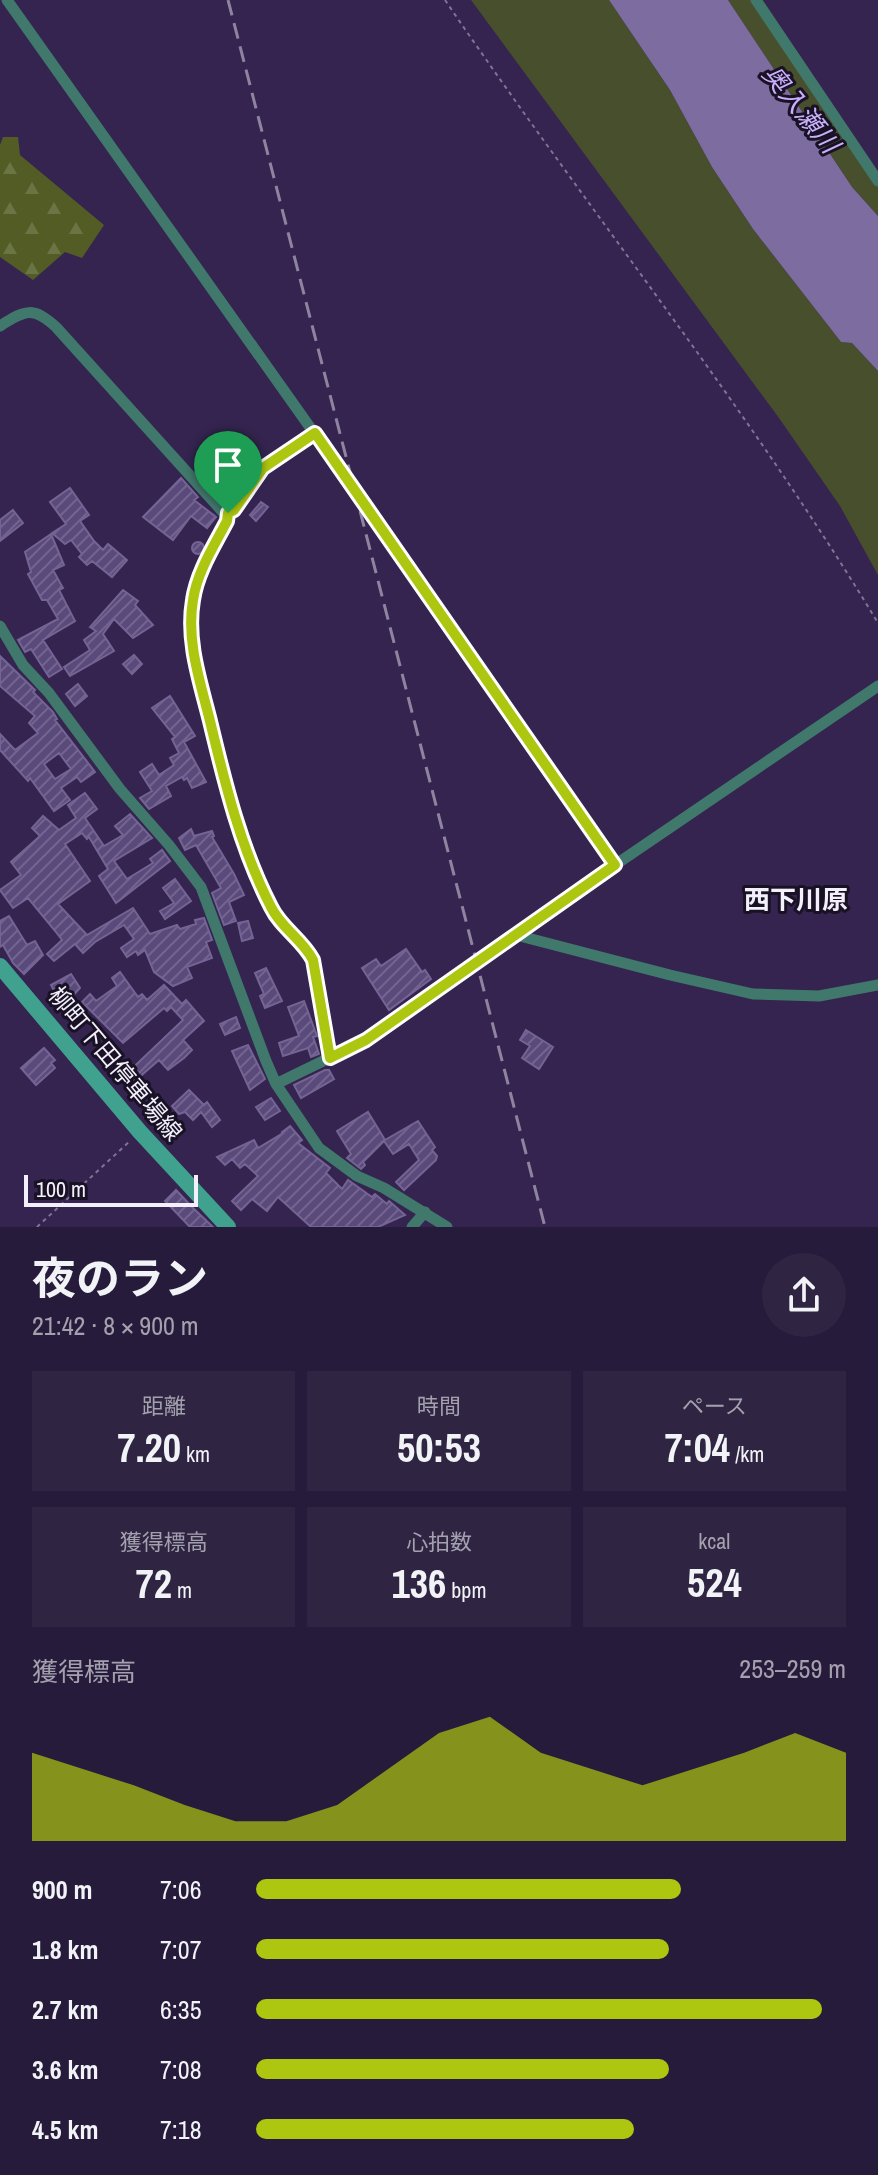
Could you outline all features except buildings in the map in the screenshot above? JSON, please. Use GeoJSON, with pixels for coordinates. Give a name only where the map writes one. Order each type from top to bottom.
{"type":"FeatureCollection","features":[{"type":"Feature","properties":{"kind":"main road","name":"柳町下田停車場線"},"geometry":{"type":"LineString","coordinates":[[0,966],[140,1132],[228,1227]]}},
{"type":"Feature","properties":{"kind":"street"},"geometry":{"type":"LineString","coordinates":[[7,0],[315,433],[615,865]]}},
{"type":"Feature","properties":{"kind":"street"},"geometry":{"type":"LineString","coordinates":[[756,0],[878,181]]}},
{"type":"Feature","properties":{"kind":"street"},"geometry":{"type":"LineString","coordinates":[[0,326],[23,311],[42,314],[222,511],[228,513],[234,510],[263,468],[315,433]]}},
{"type":"Feature","properties":{"kind":"street"},"geometry":{"type":"LineString","coordinates":[[211,552],[228,513]]}},
{"type":"Feature","properties":{"kind":"street"},"geometry":{"type":"LineString","coordinates":[[0,626],[23,665],[49,693],[120,789],[201,887],[226,949],[252,1028],[276,1084],[319,1148],[357,1176],[447,1227]]}},
{"type":"Feature","properties":{"kind":"street"},"geometry":{"type":"LineString","coordinates":[[276,1084],[366,1040],[878,686]]}},
{"type":"Feature","properties":{"kind":"street"},"geometry":{"type":"LineString","coordinates":[[516,935],[753,994],[819,996],[878,985]]}},
{"type":"Feature","properties":{"kind":"street"},"geometry":{"type":"LineString","coordinates":[[412,1227],[425,1212]]}},
{"type":"Feature","properties":{"kind":"path"},"geometry":{"type":"LineString","coordinates":[[445,0],[629,261],[771,454],[878,623]]}},
{"type":"Feature","properties":{"kind":"path"},"geometry":{"type":"LineString","coordinates":[[211,552],[193,597],[191,617],[192,645],[199,678],[235,819],[266,896],[281,924],[306,947],[313,960],[330,1058]]}},
{"type":"Feature","properties":{"kind":"path"},"geometry":{"type":"LineString","coordinates":[[37,1227],[140,1132]]}},
{"type":"Feature","properties":{"kind":"green space"},"geometry":{"type":"Polygon","coordinates":[[[471,0],[609,0],[670,90],[712,167],[753,229],[841,342],[852,343],[878,371],[878,575],[840,506],[779,418],[471,0]]]}},
{"type":"Feature","properties":{"kind":"green space"},"geometry":{"type":"Polygon","coordinates":[[[728,0],[752,0],[878,187],[878,216],[852,187],[728,0]]]}},
{"type":"Feature","properties":{"kind":"green space"},"geometry":{"type":"Polygon","coordinates":[[[3,137],[18,137],[20,155],[104,225],[82,258],[65,252],[33,280],[0,257],[0,145],[3,137]]]}},
{"type":"Feature","properties":{"kind":"shaded area"},"geometry":{"type":"Polygon","coordinates":[[[609,0],[728,0],[852,187],[878,216],[878,371],[852,343],[841,342],[753,229],[712,167],[670,90],[609,0]]]}},
{"type":"Feature","properties":{"kind":"railway"},"geometry":{"type":"LineString","coordinates":[[228,0],[545,1227]]}},
{"type":"Feature","properties":{"kind":"district","name":"西下川原"},"geometry":{"type":"Point","coordinates":[796,900]}},
{"type":"Feature","properties":{"kind":"route"},"geometry":{"type":"LineString","coordinates":[[315,433],[615,865],[366,1040],[330,1058],[313,960],[306,947],[281,924],[271,909],[235,819],[192,645],[193,597],[228,513],[234,510],[263,468],[315,433]]}},
{"type":"Feature","properties":{"kind":"water label","name":"奥入瀬川"},"geometry":{"type":"Point","coordinates":[801,109]}}]}
